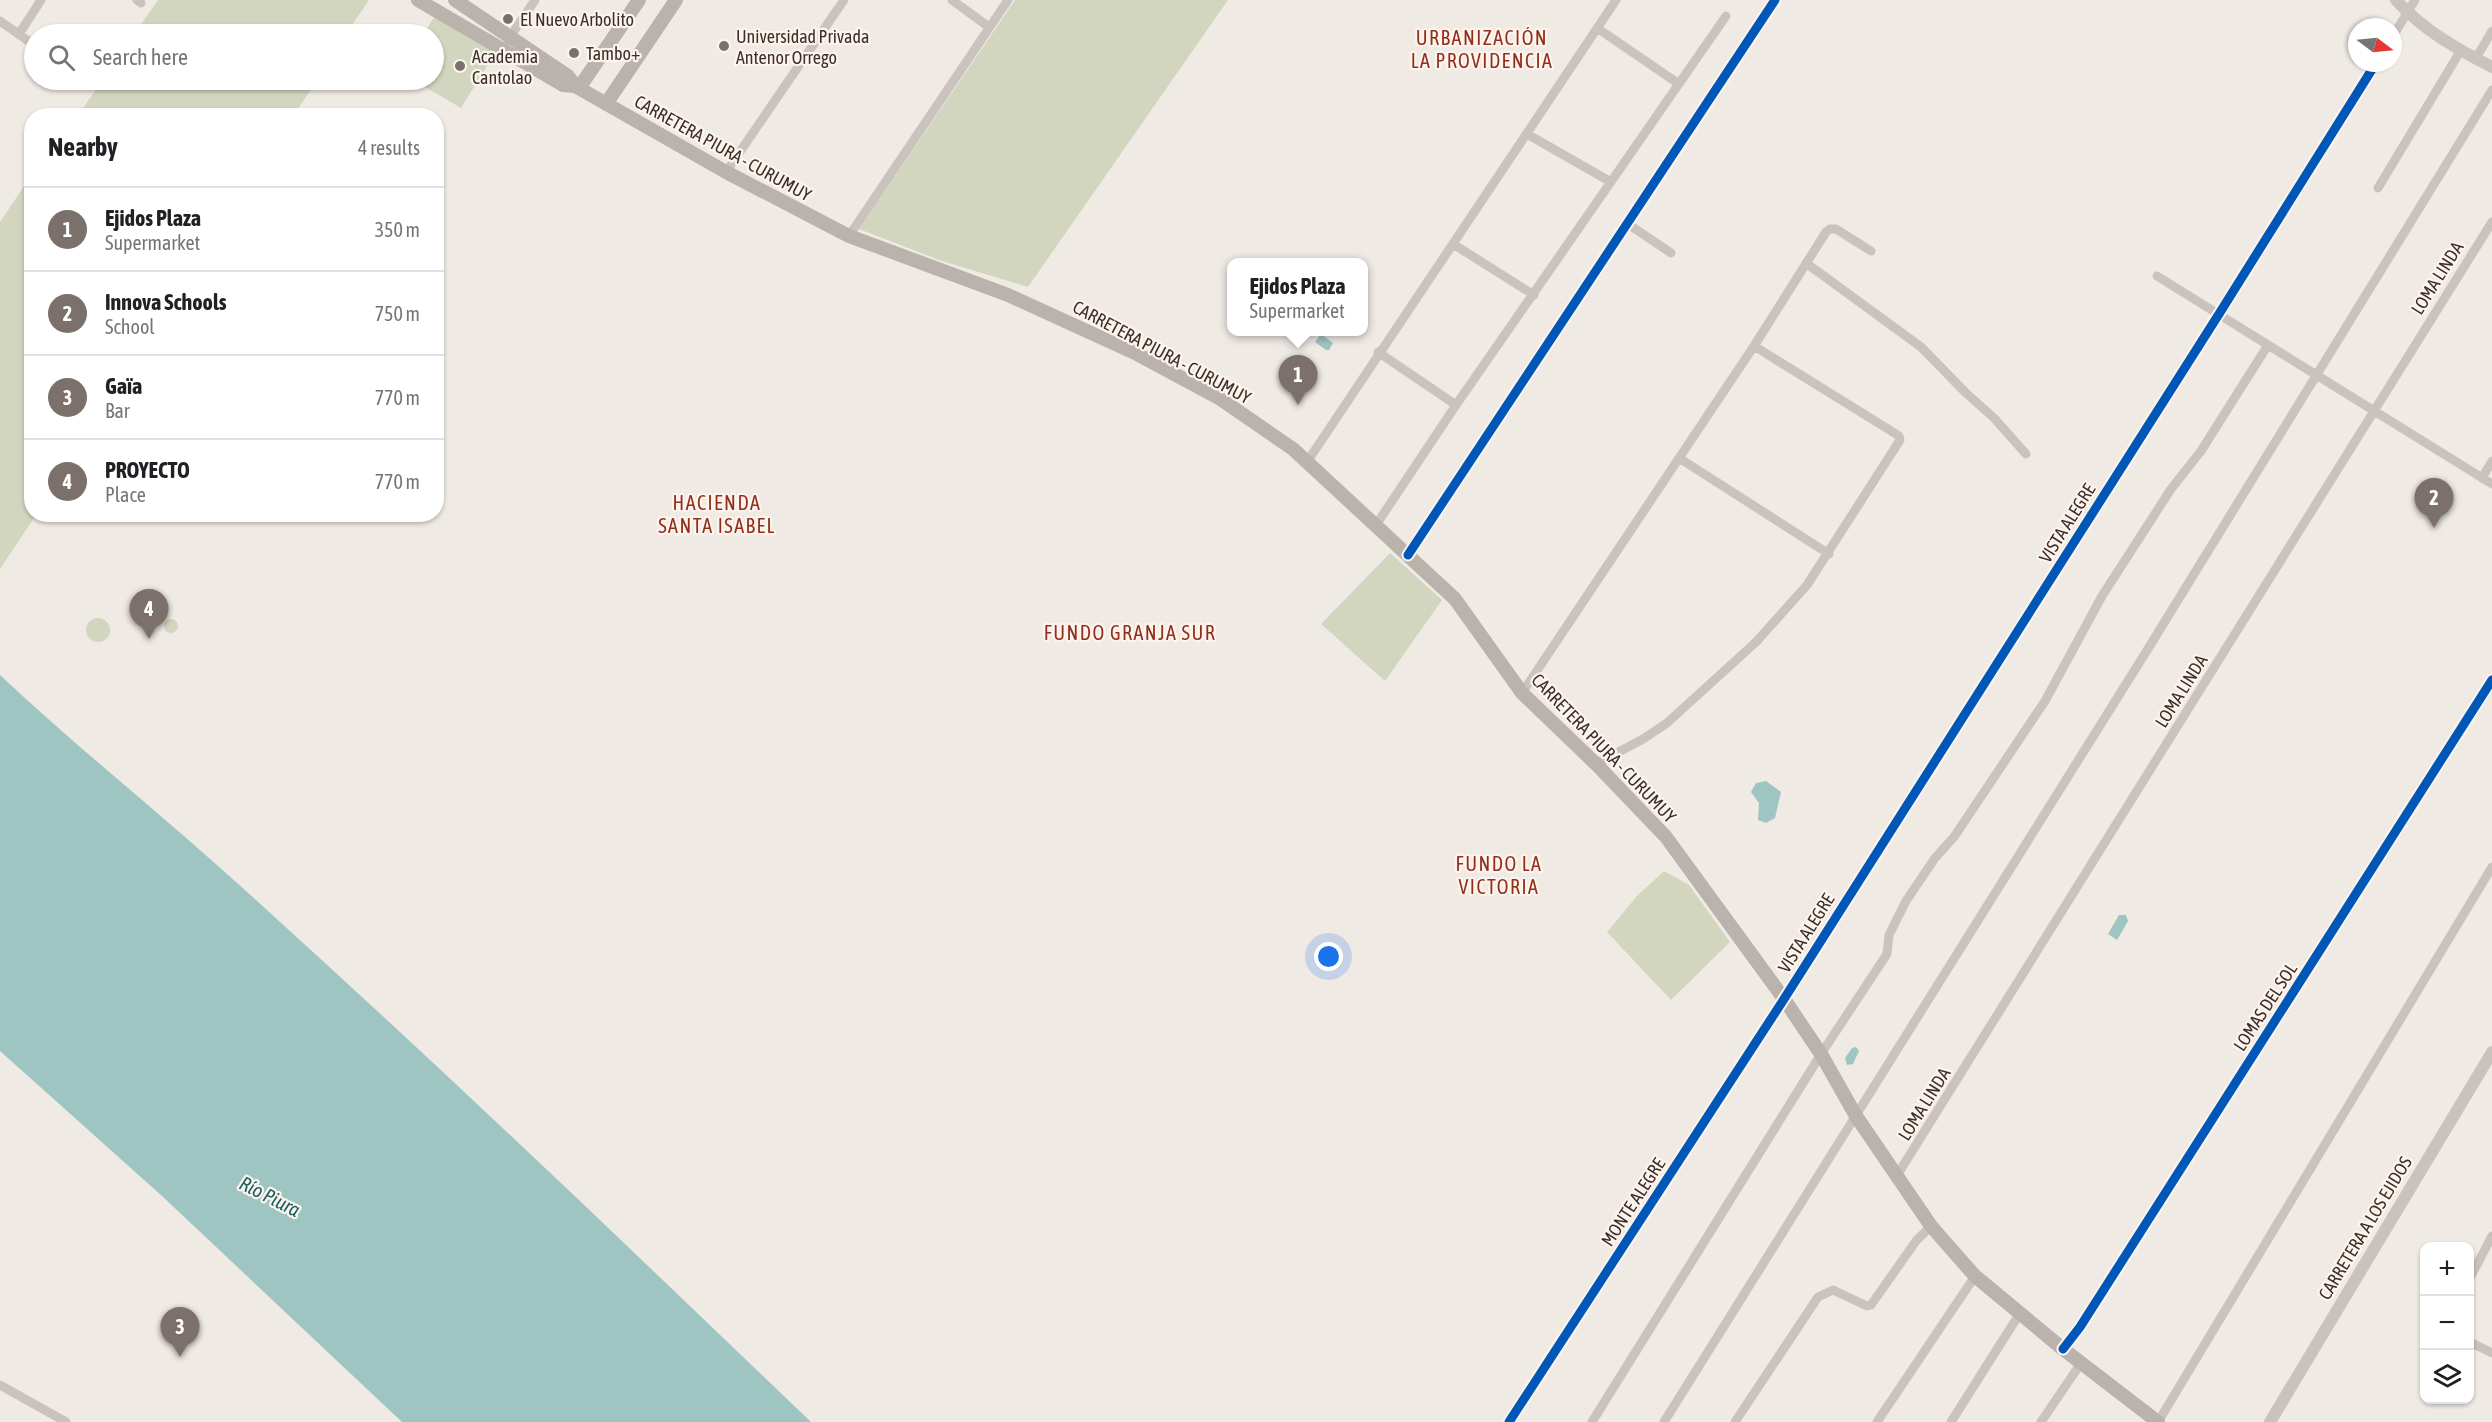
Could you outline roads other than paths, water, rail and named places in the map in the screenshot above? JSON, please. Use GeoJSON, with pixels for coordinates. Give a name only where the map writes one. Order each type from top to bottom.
{"type":"FeatureCollection","features":[{"type":"Feature","properties":{"kind":"main road"},"geometry":{"type":"LineString","coordinates":[[418,0],[501,50],[572,84]]}},
{"type":"Feature","properties":{"kind":"main road"},"geometry":{"type":"LineString","coordinates":[[455,0],[511,36],[572,84]]}},
{"type":"Feature","properties":{"kind":"main road"},"geometry":{"type":"LineString","coordinates":[[572,84],[639,0]]}},
{"type":"Feature","properties":{"kind":"main road"},"geometry":{"type":"LineString","coordinates":[[606,104],[676,0]]}},
{"type":"Feature","properties":{"kind":"main road","name":"CARRETERA PIURA - CURUMUY"},"geometry":{"type":"LineString","coordinates":[[572,84],[726,172],[849,236],[1008,295],[1137,354],[1247,416],[1307,462],[1455,599],[1522,693],[1596,764],[1666,837],[1784,999],[1821,1054],[1856,1116],[1930,1226],[1976,1276],[2063,1349],[2158,1422]]}},
{"type":"Feature","properties":{"kind":"street"},"geometry":{"type":"LineString","coordinates":[[25,24],[41,0]]}},
{"type":"Feature","properties":{"kind":"street"},"geometry":{"type":"LineString","coordinates":[[501,50],[535,0]]}},
{"type":"Feature","properties":{"kind":"street"},"geometry":{"type":"LineString","coordinates":[[726,172],[844,0]]}},
{"type":"Feature","properties":{"kind":"street"},"geometry":{"type":"LineString","coordinates":[[952,0],[989,27]]}},
{"type":"Feature","properties":{"kind":"street"},"geometry":{"type":"LineString","coordinates":[[849,236],[1008,0]]}},
{"type":"Feature","properties":{"kind":"street"},"geometry":{"type":"LineString","coordinates":[[1307,462],[1378,352],[1616,0]]}},
{"type":"Feature","properties":{"kind":"street"},"geometry":{"type":"LineString","coordinates":[[1408,555],[1775,0]]}},
{"type":"Feature","properties":{"kind":"street"},"geometry":{"type":"LineString","coordinates":[[2396,0],[2408,13],[2439,37],[2492,67]]}},
{"type":"Feature","properties":{"kind":"street"},"geometry":{"type":"LineString","coordinates":[[2402,22],[2415,0]]}},
{"type":"Feature","properties":{"kind":"street"},"geometry":{"type":"LineString","coordinates":[[1376,525],[1456,405],[1726,16]]}},
{"type":"Feature","properties":{"kind":"street"},"geometry":{"type":"LineString","coordinates":[[0,21],[24,38]]}},
{"type":"Feature","properties":{"kind":"street"},"geometry":{"type":"LineString","coordinates":[[19,34],[24,26]]}},
{"type":"Feature","properties":{"kind":"street"},"geometry":{"type":"LineString","coordinates":[[1598,28],[1679,84]]}},
{"type":"Feature","properties":{"kind":"street"},"geometry":{"type":"LineString","coordinates":[[2476,58],[2492,31]]}},
{"type":"Feature","properties":{"kind":"street"},"geometry":{"type":"LineString","coordinates":[[2378,188],[2462,50]]}},
{"type":"Feature","properties":{"kind":"street","name":"VISTA ALEGRE"},"geometry":{"type":"LineString","coordinates":[[1784,999],[2370,72]]}},
{"type":"Feature","properties":{"kind":"street"},"geometry":{"type":"LineString","coordinates":[[1664,1422],[2146,652],[2492,90]]}},
{"type":"Feature","properties":{"kind":"street"},"geometry":{"type":"LineString","coordinates":[[1527,134],[1611,182]]}},
{"type":"Feature","properties":{"kind":"street","name":"LOMA LINDA"},"geometry":{"type":"LineString","coordinates":[[1896,1177],[2492,222]]}},
{"type":"Feature","properties":{"kind":"street"},"geometry":{"type":"LineString","coordinates":[[1628,224],[1671,253]]}},
{"type":"Feature","properties":{"kind":"street"},"geometry":{"type":"LineString","coordinates":[[1522,693],[1830,229],[1844,233],[1871,250]]}},
{"type":"Feature","properties":{"kind":"street"},"geometry":{"type":"LineString","coordinates":[[1453,244],[1534,295]]}},
{"type":"Feature","properties":{"kind":"street"},"geometry":{"type":"LineString","coordinates":[[1806,263],[1921,347],[1966,393],[1995,418],[2026,454]]}},
{"type":"Feature","properties":{"kind":"street"},"geometry":{"type":"LineString","coordinates":[[2157,276],[2492,484]]}},
{"type":"Feature","properties":{"kind":"street"},"geometry":{"type":"LineString","coordinates":[[1592,1422],[1821,1054],[1887,954],[1889,935],[1906,901],[1935,858],[1954,837],[2045,701],[2102,596],[2171,489],[2201,451],[2268,345]]}},
{"type":"Feature","properties":{"kind":"street"},"geometry":{"type":"LineString","coordinates":[[1596,764],[1643,739],[1667,723],[1756,642],[1807,585],[1900,440],[1899,436],[1754,346]]}},
{"type":"Feature","properties":{"kind":"street"},"geometry":{"type":"LineString","coordinates":[[1378,352],[1456,405]]}},
{"type":"Feature","properties":{"kind":"street"},"geometry":{"type":"LineString","coordinates":[[1679,458],[1829,554]]}},
{"type":"Feature","properties":{"kind":"street"},"geometry":{"type":"LineString","coordinates":[[2482,478],[2492,461]]}},
{"type":"Feature","properties":{"kind":"street","name":"LOMAS DEL SOL"},"geometry":{"type":"LineString","coordinates":[[2063,1349],[2093,1307],[2492,680]]}},
{"type":"Feature","properties":{"kind":"street"},"geometry":{"type":"LineString","coordinates":[[2158,1422],[2492,867]]}},
{"type":"Feature","properties":{"kind":"street","name":"MONTE ALEGRE"},"geometry":{"type":"LineString","coordinates":[[1509,1422],[1784,999]]}},
{"type":"Feature","properties":{"kind":"street","name":"CARRETERA A LOS EJIDOS"},"geometry":{"type":"LineString","coordinates":[[2270,1422],[2492,1052]]}},
{"type":"Feature","properties":{"kind":"street"},"geometry":{"type":"LineString","coordinates":[[1735,1422],[1818,1298],[1833,1290],[1867,1306],[1871,1305],[1916,1241],[1930,1226]]}},
{"type":"Feature","properties":{"kind":"street"},"geometry":{"type":"LineString","coordinates":[[2474,1269],[2492,1236]]}},
{"type":"Feature","properties":{"kind":"street"},"geometry":{"type":"LineString","coordinates":[[1877,1422],[1976,1276]]}},
{"type":"Feature","properties":{"kind":"street"},"geometry":{"type":"LineString","coordinates":[[1951,1422],[2020,1313]]}},
{"type":"Feature","properties":{"kind":"street"},"geometry":{"type":"LineString","coordinates":[[2474,1344],[2492,1353]]}},
{"type":"Feature","properties":{"kind":"street"},"geometry":{"type":"LineString","coordinates":[[2041,1422],[2081,1363]]}},
{"type":"Feature","properties":{"kind":"street"},"geometry":{"type":"LineString","coordinates":[[0,1385],[66,1422]]}},
{"type":"Feature","properties":{"kind":"water"},"geometry":{"type":"Polygon","coordinates":[[[1320,336],[1324,336],[1333,343],[1329,350],[1326,350],[1315,342],[1320,336]]]}},
{"type":"Feature","properties":{"kind":"water","name":"Río Piura"},"geometry":{"type":"Polygon","coordinates":[[[0,675],[53,724],[217,865],[442,1071],[811,1422],[402,1422],[162,1196],[0,1051],[0,675]]]}},
{"type":"Feature","properties":{"kind":"water"},"geometry":{"type":"Polygon","coordinates":[[[1766,781],[1781,792],[1775,818],[1766,823],[1758,820],[1759,803],[1751,792],[1756,783],[1766,781]]]}},
{"type":"Feature","properties":{"kind":"water"},"geometry":{"type":"Polygon","coordinates":[[[2119,915],[2126,915],[2128,921],[2117,940],[2108,934],[2119,915]]]}},
{"type":"Feature","properties":{"kind":"water"},"geometry":{"type":"Polygon","coordinates":[[[1856,1047],[1859,1051],[1853,1064],[1847,1065],[1845,1058],[1852,1048],[1856,1047]]]}},
{"type":"Feature","properties":{"kind":"place","name":"El Nuevo Arbolito"},"geometry":{"type":"Point","coordinates":[508,19]}},
{"type":"Feature","properties":{"kind":"place","name":"Universidad Privada Antenor Orrego"},"geometry":{"type":"Point","coordinates":[724,46]}},
{"type":"Feature","properties":{"kind":"place","name":"Tambo+"},"geometry":{"type":"Point","coordinates":[574,53]}},
{"type":"Feature","properties":{"kind":"place","name":"Academia Cantolao"},"geometry":{"type":"Point","coordinates":[460,66]}},
{"type":"Feature","properties":{"kind":"place","name":"Ejidos Plaza"},"geometry":{"type":"Point","coordinates":[1298,405]}},
{"type":"Feature","properties":{"kind":"place","name":"Innova Schools"},"geometry":{"type":"Point","coordinates":[2434,528]}},
{"type":"Feature","properties":{"kind":"place","name":"PROYECTO"},"geometry":{"type":"Point","coordinates":[149,639]}},
{"type":"Feature","properties":{"kind":"place","name":"Gaïa"},"geometry":{"type":"Point","coordinates":[180,1357]}},
{"type":"Feature","properties":{"kind":"district","name":"URBANIZACIÓN LA PROVIDENCIA"},"geometry":{"type":"Point","coordinates":[1482,48]}},
{"type":"Feature","properties":{"kind":"district","name":"HACIENDA SANTA ISABEL"},"geometry":{"type":"Point","coordinates":[717,514]}},
{"type":"Feature","properties":{"kind":"district","name":"FUNDO GRANJA SUR"},"geometry":{"type":"Point","coordinates":[1130,632]}},
{"type":"Feature","properties":{"kind":"district","name":"FUNDO LA VICTORIA"},"geometry":{"type":"Point","coordinates":[1499,874]}}]}
